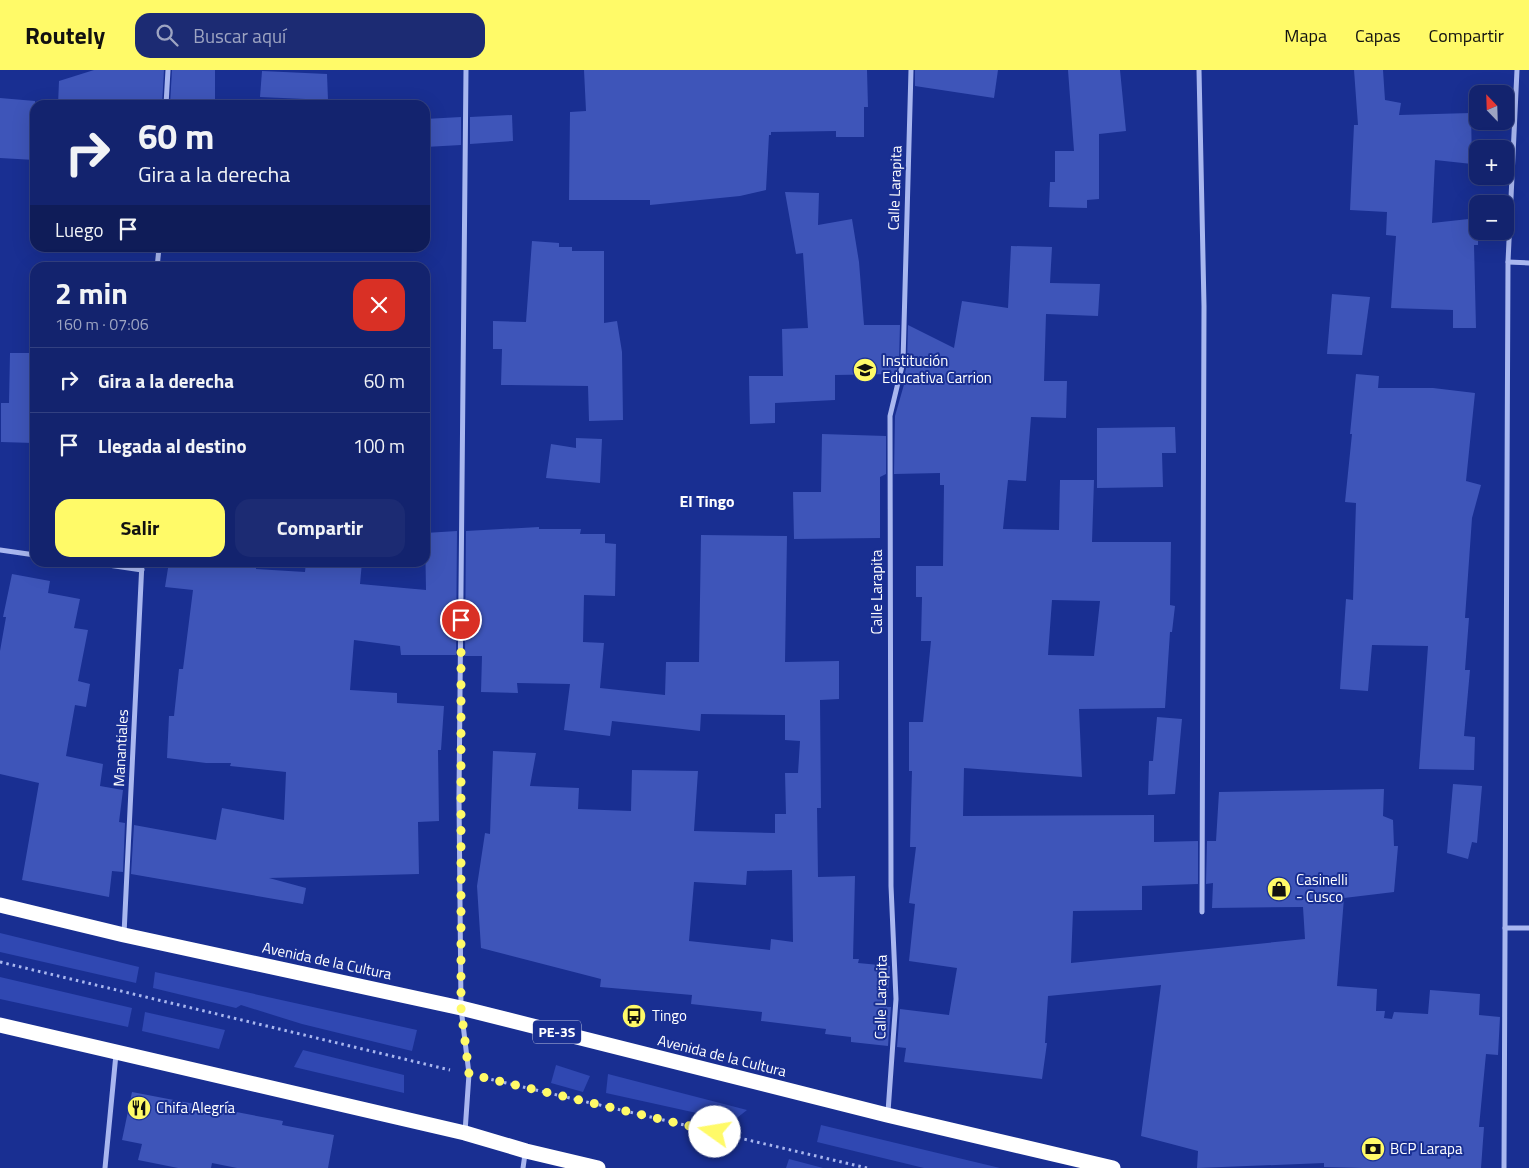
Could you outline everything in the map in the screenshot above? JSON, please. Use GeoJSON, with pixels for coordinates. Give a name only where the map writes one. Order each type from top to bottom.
{"type":"FeatureCollection","features":[{"type":"Feature","properties":{"kind":"highway","name":"Avenida de la Cultura"},"geometry":{"type":"LineString","coordinates":[[0,905],[124,935],[461,1008],[887,1116],[1113,1168]]}},
{"type":"Feature","properties":{"kind":"highway"},"geometry":{"type":"LineString","coordinates":[[0,1025],[465,1132],[526,1151],[598,1168]]}},
{"type":"Feature","properties":{"kind":"street"},"geometry":{"type":"LineString","coordinates":[[166,100],[168,70]]}},
{"type":"Feature","properties":{"kind":"street"},"geometry":{"type":"LineString","coordinates":[[465,1132],[469,1074],[461,1008],[459,797],[466,70]]}},
{"type":"Feature","properties":{"kind":"street","name":"Calle Larapita"},"geometry":{"type":"LineString","coordinates":[[887,1116],[896,999],[891,886],[890,426],[896,384],[903,362],[911,70]]}},
{"type":"Feature","properties":{"kind":"street"},"geometry":{"type":"LineString","coordinates":[[1199,70],[1204,306],[1202,912]]}},
{"type":"Feature","properties":{"kind":"street"},"geometry":{"type":"LineString","coordinates":[[1504,1168],[1508,262],[1516,70]]}},
{"type":"Feature","properties":{"kind":"street"},"geometry":{"type":"LineString","coordinates":[[1508,262],[1529,263]]}},
{"type":"Feature","properties":{"kind":"street"},"geometry":{"type":"LineString","coordinates":[[0,550],[30,554]]}},
{"type":"Feature","properties":{"kind":"street"},"geometry":{"type":"LineString","coordinates":[[122,567],[142,570]]}},
{"type":"Feature","properties":{"kind":"street","name":"Manantiales"},"geometry":{"type":"LineString","coordinates":[[124,935],[142,570]]}},
{"type":"Feature","properties":{"kind":"street"},"geometry":{"type":"LineString","coordinates":[[1505,928],[1529,928]]}},
{"type":"Feature","properties":{"kind":"street"},"geometry":{"type":"LineString","coordinates":[[105,1168],[116,1053]]}},
{"type":"Feature","properties":{"kind":"street"},"geometry":{"type":"LineString","coordinates":[[524,1168],[526,1151]]}},
{"type":"Feature","properties":{"kind":"path"},"geometry":{"type":"LineString","coordinates":[[0,962],[408,1061],[867,1168]]}},
{"type":"Feature","properties":{"kind":"shaded area"},"geometry":{"type":"Polygon","coordinates":[[[0,933],[139,967],[136,983],[0,952],[0,933]]]}},
{"type":"Feature","properties":{"kind":"shaded area"},"geometry":{"type":"Polygon","coordinates":[[[155,972],[417,1030],[412,1051],[302,1024],[241,1005],[236,1008],[153,988],[155,972]]]}},
{"type":"Feature","properties":{"kind":"shaded area"},"geometry":{"type":"Polygon","coordinates":[[[0,977],[132,1008],[128,1027],[0,999],[0,977]]]}},
{"type":"Feature","properties":{"kind":"shaded area"},"geometry":{"type":"Polygon","coordinates":[[[145,1012],[225,1030],[219,1049],[142,1031],[145,1012]]]}},
{"type":"Feature","properties":{"kind":"shaded area"},"geometry":{"type":"Polygon","coordinates":[[[303,1050],[404,1075],[404,1093],[294,1067],[303,1050]]]}},
{"type":"Feature","properties":{"kind":"shaded area"},"geometry":{"type":"Polygon","coordinates":[[[556,1065],[590,1076],[583,1092],[551,1083],[556,1065]]]}},
{"type":"Feature","properties":{"kind":"shaded area"},"geometry":{"type":"Polygon","coordinates":[[[608,1074],[747,1110],[733,1121],[606,1093],[608,1074]]]}},
{"type":"Feature","properties":{"kind":"shaded area"},"geometry":{"type":"Polygon","coordinates":[[[821,1125],[1000,1168],[924,1168],[817,1142],[821,1125]]]}},
{"type":"Feature","properties":{"kind":"shaded area"},"geometry":{"type":"Polygon","coordinates":[[[789,1159],[823,1168],[786,1168],[789,1159]]]}},
{"type":"Feature","properties":{"kind":"building"},"geometry":{"type":"Polygon","coordinates":[[[94,70],[164,70],[162,100],[58,100],[59,81],[94,70]]]}},
{"type":"Feature","properties":{"kind":"building"},"geometry":{"type":"Polygon","coordinates":[[[172,70],[215,70],[215,100],[170,100],[172,70]]]}},
{"type":"Feature","properties":{"kind":"building"},"geometry":{"type":"Polygon","coordinates":[[[584,70],[867,70],[868,107],[864,107],[864,137],[836,137],[836,131],[771,132],[771,135],[769,135],[766,190],[740,196],[650,205],[650,200],[569,200],[570,112],[586,111],[584,70]]]}},
{"type":"Feature","properties":{"kind":"building"},"geometry":{"type":"Polygon","coordinates":[[[915,70],[998,70],[994,98],[915,86],[915,70]]]}},
{"type":"Feature","properties":{"kind":"building"},"geometry":{"type":"Polygon","coordinates":[[[1068,70],[1120,70],[1126,131],[1099,134],[1099,199],[1087,200],[1087,208],[1049,207],[1050,182],[1055,182],[1055,151],[1074,151],[1068,70]]]}},
{"type":"Feature","properties":{"kind":"building"},"geometry":{"type":"Polygon","coordinates":[[[1354,70],[1383,70],[1385,100],[1401,103],[1399,115],[1469,113],[1469,130],[1471,130],[1472,140],[1469,140],[1469,164],[1435,160],[1432,223],[1469,219],[1469,240],[1478,240],[1478,245],[1474,245],[1476,328],[1453,328],[1453,310],[1391,308],[1396,236],[1386,235],[1387,212],[1350,210],[1354,125],[1358,125],[1354,70]]]}},
{"type":"Feature","properties":{"kind":"building"},"geometry":{"type":"Polygon","coordinates":[[[262,71],[327,74],[328,100],[260,97],[262,71]]]}},
{"type":"Feature","properties":{"kind":"building"},"geometry":{"type":"Polygon","coordinates":[[[0,98],[30,101],[30,160],[0,158],[0,98]]]}},
{"type":"Feature","properties":{"kind":"building"},"geometry":{"type":"Polygon","coordinates":[[[512,115],[513,141],[470,144],[470,117],[512,115]]]}},
{"type":"Feature","properties":{"kind":"building"},"geometry":{"type":"Polygon","coordinates":[[[461,117],[461,145],[430,147],[430,119],[461,117]]]}},
{"type":"Feature","properties":{"kind":"building"},"geometry":{"type":"Polygon","coordinates":[[[785,192],[819,193],[818,225],[852,219],[859,262],[864,325],[900,325],[899,361],[896,374],[835,375],[835,400],[775,403],[775,423],[750,424],[749,376],[783,376],[782,329],[808,328],[803,253],[796,254],[785,192]]]}},
{"type":"Feature","properties":{"kind":"building"},"geometry":{"type":"Polygon","coordinates":[[[532,241],[559,243],[559,247],[572,247],[572,251],[604,251],[604,323],[617,321],[622,352],[623,420],[589,421],[588,386],[501,385],[502,349],[493,349],[493,321],[526,322],[532,241]]]}},
{"type":"Feature","properties":{"kind":"building"},"geometry":{"type":"Polygon","coordinates":[[[1011,246],[1052,247],[1050,283],[1100,284],[1098,316],[1046,314],[1044,381],[1067,381],[1066,418],[1031,417],[1026,481],[1008,480],[1003,529],[1059,530],[1060,480],[1094,480],[1092,542],[1171,542],[1170,605],[1175,606],[1172,632],[1170,632],[1165,708],[1079,709],[1082,777],[964,768],[963,816],[1154,815],[1154,842],[1198,841],[1198,884],[1142,886],[1142,910],[1073,911],[1071,963],[1305,939],[1303,907],[1212,908],[1213,883],[1206,884],[1207,841],[1216,841],[1219,792],[1384,789],[1383,816],[1393,820],[1394,846],[1398,846],[1394,892],[1344,898],[1337,986],[1377,989],[1376,1011],[1385,1011],[1384,1018],[1392,1019],[1394,1012],[1428,1014],[1430,990],[1480,994],[1479,1015],[1500,1017],[1498,1055],[1486,1054],[1479,1127],[1484,1127],[1481,1168],[1324,1167],[1324,1163],[1197,1168],[1198,1151],[1141,1136],[1161,985],[1048,996],[1045,1043],[1047,1043],[1042,1079],[904,1062],[906,1048],[897,1047],[900,1009],[949,1015],[957,968],[909,961],[915,904],[909,903],[916,847],[910,847],[912,771],[909,771],[909,722],[923,722],[931,641],[921,641],[922,597],[916,597],[916,566],[943,566],[944,485],[940,485],[940,473],[894,474],[895,416],[907,374],[905,374],[908,325],[954,348],[962,301],[1008,308],[1011,246]],[[1052,600],[1048,655],[1094,656],[1100,601],[1052,600]]]}},
{"type":"Feature","properties":{"kind":"building"},"geometry":{"type":"Polygon","coordinates":[[[1332,294],[1370,297],[1362,355],[1327,354],[1332,294]]]}},
{"type":"Feature","properties":{"kind":"building"},"geometry":{"type":"Polygon","coordinates":[[[10,353],[30,353],[30,443],[1,442],[1,403],[9,403],[10,353]]]}},
{"type":"Feature","properties":{"kind":"building"},"geometry":{"type":"Polygon","coordinates":[[[1356,374],[1379,376],[1378,388],[1433,388],[1475,393],[1466,481],[1481,485],[1472,518],[1465,618],[1469,618],[1465,670],[1470,670],[1464,736],[1475,737],[1474,770],[1419,769],[1428,646],[1372,645],[1368,691],[1340,689],[1346,599],[1353,600],[1356,503],[1345,502],[1356,374]]]}},
{"type":"Feature","properties":{"kind":"building"},"geometry":{"type":"Polygon","coordinates":[[[1175,427],[1176,453],[1162,453],[1163,487],[1097,488],[1097,428],[1175,427]]]}},
{"type":"Feature","properties":{"kind":"building"},"geometry":{"type":"Polygon","coordinates":[[[822,434],[886,436],[886,474],[880,477],[880,538],[794,539],[793,492],[821,492],[822,434]]]}},
{"type":"Feature","properties":{"kind":"building"},"geometry":{"type":"Polygon","coordinates":[[[576,438],[602,439],[600,483],[546,478],[551,444],[576,448],[576,438]]]}},
{"type":"Feature","properties":{"kind":"building"},"geometry":{"type":"Polygon","coordinates":[[[539,527],[539,529],[581,529],[580,534],[605,534],[605,543],[616,544],[615,596],[584,595],[583,642],[604,643],[600,688],[665,695],[666,662],[699,662],[701,535],[787,536],[785,662],[839,661],[839,699],[820,700],[821,808],[817,808],[818,877],[855,876],[853,959],[859,959],[858,963],[890,966],[887,1007],[891,1007],[888,1046],[851,1042],[851,1037],[825,1034],[826,1029],[761,1021],[762,1012],[691,1004],[692,995],[600,987],[601,979],[481,948],[477,886],[485,833],[490,834],[493,751],[536,753],[530,786],[579,788],[578,809],[631,811],[632,770],[698,771],[694,831],[775,833],[775,814],[786,814],[785,773],[798,773],[800,741],[785,740],[785,715],[701,714],[700,731],[612,721],[610,736],[564,730],[570,684],[517,683],[518,693],[481,692],[482,656],[465,656],[466,531],[539,527]],[[792,870],[747,871],[746,885],[694,882],[689,941],[770,950],[771,939],[793,942],[792,870]]]}},
{"type":"Feature","properties":{"kind":"building"},"geometry":{"type":"Polygon","coordinates":[[[457,531],[456,655],[401,655],[400,646],[354,640],[350,690],[397,693],[397,703],[444,706],[441,750],[438,750],[439,821],[418,822],[419,874],[269,878],[306,888],[303,904],[131,874],[134,825],[216,840],[222,808],[284,820],[286,772],[230,766],[231,763],[206,763],[167,758],[169,716],[174,716],[179,669],[183,669],[193,590],[165,587],[168,567],[256,567],[256,569],[305,572],[306,567],[362,567],[360,584],[426,590],[426,567],[430,567],[430,533],[457,531]]]}},
{"type":"Feature","properties":{"kind":"building"},"geometry":{"type":"Polygon","coordinates":[[[12,574],[50,581],[48,593],[80,599],[74,628],[88,630],[78,681],[90,684],[86,707],[75,705],[66,756],[103,764],[100,786],[123,790],[119,822],[125,823],[123,872],[112,871],[109,897],[22,880],[39,783],[0,774],[0,651],[6,617],[3,617],[12,574]]]}},
{"type":"Feature","properties":{"kind":"building"},"geometry":{"type":"Polygon","coordinates":[[[1157,717],[1182,719],[1175,794],[1148,795],[1149,761],[1153,761],[1157,717]]]}},
{"type":"Feature","properties":{"kind":"building"},"geometry":{"type":"Polygon","coordinates":[[[1453,784],[1482,786],[1477,843],[1472,842],[1468,859],[1447,853],[1453,784]]]}},
{"type":"Feature","properties":{"kind":"building"},"geometry":{"type":"Polygon","coordinates":[[[132,1092],[283,1121],[282,1125],[334,1135],[328,1168],[237,1168],[212,1163],[211,1168],[178,1168],[138,1160],[142,1144],[122,1140],[132,1092]]]}},
{"type":"Feature","properties":{"kind":"place","name":"Institución Educativa Carrion"},"geometry":{"type":"Point","coordinates":[865,370]}},
{"type":"Feature","properties":{"kind":"place","name":"Casinelli - Cusco"},"geometry":{"type":"Point","coordinates":[1279,889]}},
{"type":"Feature","properties":{"kind":"place","name":"Tingo"},"geometry":{"type":"Point","coordinates":[634,1016]}},
{"type":"Feature","properties":{"kind":"place","name":"Chifa Alegría"},"geometry":{"type":"Point","coordinates":[139,1108]}},
{"type":"Feature","properties":{"kind":"place","name":"BCP Larapa"},"geometry":{"type":"Point","coordinates":[1373,1149]}},
{"type":"Feature","properties":{"kind":"district","name":"El Tingo"},"geometry":{"type":"Point","coordinates":[707,501]}},
{"type":"Feature","properties":{"kind":"route"},"geometry":{"type":"LineString","coordinates":[[461,620],[459,797],[461,1008],[469,1074],[715,1132]]}}]}
